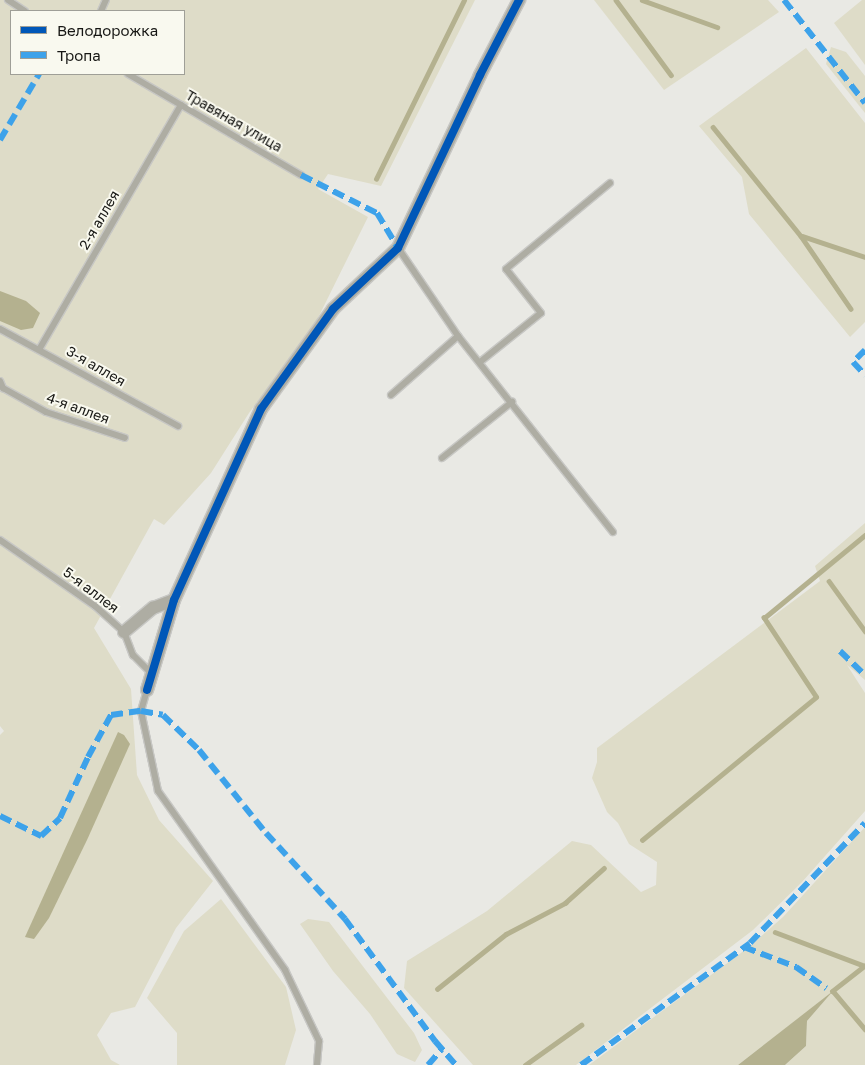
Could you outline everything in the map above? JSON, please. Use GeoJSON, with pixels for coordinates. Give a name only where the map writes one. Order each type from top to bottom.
{"type":"FeatureCollection","features":[{"type":"Feature","properties":{"kind":"street"},"geometry":{"type":"LineString","coordinates":[[148,690],[174,600],[262,409],[333,309],[398,248],[480,75],[520,0]]}},
{"type":"Feature","properties":{"kind":"street"},"geometry":{"type":"LineString","coordinates":[[124,632],[153,608],[174,600]]}},
{"type":"Feature","properties":{"kind":"lane"},"geometry":{"type":"LineString","coordinates":[[8,0],[24,10]]}},
{"type":"Feature","properties":{"kind":"lane","name":"Травяная улица"},"geometry":{"type":"LineString","coordinates":[[130,75],[301,175]]}},
{"type":"Feature","properties":{"kind":"lane","name":"2-я аллея"},"geometry":{"type":"LineString","coordinates":[[40,348],[180,104]]}},
{"type":"Feature","properties":{"kind":"lane"},"geometry":{"type":"LineString","coordinates":[[480,362],[542,313],[506,268],[610,183]]}},
{"type":"Feature","properties":{"kind":"lane"},"geometry":{"type":"LineString","coordinates":[[398,248],[458,336],[614,532]]}},
{"type":"Feature","properties":{"kind":"lane","name":"3-я аллея"},"geometry":{"type":"LineString","coordinates":[[0,330],[40,348],[178,426]]}},
{"type":"Feature","properties":{"kind":"lane"},"geometry":{"type":"LineString","coordinates":[[391,395],[458,336]]}},
{"type":"Feature","properties":{"kind":"lane","name":"4-я аллея"},"geometry":{"type":"LineString","coordinates":[[0,381],[3,388],[46,412],[125,438]]}},
{"type":"Feature","properties":{"kind":"lane"},"geometry":{"type":"LineString","coordinates":[[442,458],[512,402]]}},
{"type":"Feature","properties":{"kind":"lane","name":"5-я аллея"},"geometry":{"type":"LineString","coordinates":[[0,540],[95,606],[124,632],[133,655],[152,674]]}},
{"type":"Feature","properties":{"kind":"lane"},"geometry":{"type":"LineString","coordinates":[[148,690],[141,712],[158,791],[285,970],[319,1040],[317,1065]]}},
{"type":"Feature","properties":{"kind":"shaded area"},"geometry":{"type":"Polygon","coordinates":[[[0,0],[475,0],[381,186],[328,174],[318,189],[368,217],[314,326],[249,413],[211,473],[164,525],[154,519],[94,628],[131,689],[137,775],[159,820],[213,881],[176,928],[135,1007],[111,1013],[97,1035],[111,1060],[120,1065],[0,1065],[0,735],[4,731],[0,726],[0,0]]]}},
{"type":"Feature","properties":{"kind":"shaded area"},"geometry":{"type":"Polygon","coordinates":[[[594,0],[768,0],[779,12],[664,90],[594,0]]]}},
{"type":"Feature","properties":{"kind":"shaded area"},"geometry":{"type":"Polygon","coordinates":[[[862,0],[865,0],[865,65],[834,23],[862,0]]]}},
{"type":"Feature","properties":{"kind":"shaded area"},"geometry":{"type":"Polygon","coordinates":[[[831,47],[846,52],[865,76],[865,113],[826,64],[831,47]]]}},
{"type":"Feature","properties":{"kind":"shaded area"},"geometry":{"type":"Polygon","coordinates":[[[806,48],[865,123],[865,322],[850,337],[749,214],[742,177],[699,126],[806,48]]]}},
{"type":"Feature","properties":{"kind":"shaded area"},"geometry":{"type":"Polygon","coordinates":[[[0,291],[26,301],[40,313],[33,328],[21,330],[0,321],[0,291]]]}},
{"type":"Feature","properties":{"kind":"shaded area"},"geometry":{"type":"Polygon","coordinates":[[[865,523],[865,680],[847,665],[865,693],[865,811],[802,882],[753,930],[576,1065],[473,1065],[404,988],[407,961],[487,911],[572,841],[591,845],[641,892],[656,885],[657,862],[629,844],[618,823],[607,812],[592,778],[597,762],[597,748],[820,581],[815,566],[865,523]]]}},
{"type":"Feature","properties":{"kind":"shaded area"},"geometry":{"type":"Polygon","coordinates":[[[118,732],[124,735],[130,744],[87,840],[49,918],[34,939],[25,937],[118,732]]]}},
{"type":"Feature","properties":{"kind":"shaded area"},"geometry":{"type":"Polygon","coordinates":[[[865,827],[865,1065],[785,1065],[806,1046],[807,1021],[831,993],[738,1065],[589,1065],[749,947],[783,917],[865,827]]]}},
{"type":"Feature","properties":{"kind":"shaded area"},"geometry":{"type":"Polygon","coordinates":[[[221,899],[286,987],[296,1030],[285,1065],[177,1065],[177,1033],[147,998],[184,931],[221,899]]]}},
{"type":"Feature","properties":{"kind":"shaded area"},"geometry":{"type":"Polygon","coordinates":[[[308,919],[329,922],[414,1033],[422,1050],[415,1062],[397,1054],[370,1014],[333,971],[300,924],[308,919]]]}},
{"type":"Feature","properties":{"kind":"shaded area"},"geometry":{"type":"Polygon","coordinates":[[[833,991],[807,1021],[806,1046],[785,1065],[738,1065],[833,991]]]}},
{"type":"Feature","properties":{"kind":"waterway"},"geometry":{"type":"LineString","coordinates":[[376,179],[464,0]]}},
{"type":"Feature","properties":{"kind":"waterway"},"geometry":{"type":"LineString","coordinates":[[616,0],[671,75]]}},
{"type":"Feature","properties":{"kind":"waterway"},"geometry":{"type":"LineString","coordinates":[[642,0],[717,27]]}},
{"type":"Feature","properties":{"kind":"waterway"},"geometry":{"type":"LineString","coordinates":[[713,127],[801,236],[851,309]]}},
{"type":"Feature","properties":{"kind":"waterway"},"geometry":{"type":"LineString","coordinates":[[802,236],[865,257]]}},
{"type":"Feature","properties":{"kind":"waterway"},"geometry":{"type":"LineString","coordinates":[[642,840],[816,697],[764,618],[865,535]]}},
{"type":"Feature","properties":{"kind":"waterway"},"geometry":{"type":"LineString","coordinates":[[829,581],[865,631]]}},
{"type":"Feature","properties":{"kind":"waterway"},"geometry":{"type":"LineString","coordinates":[[437,989],[506,934],[565,903],[604,868]]}},
{"type":"Feature","properties":{"kind":"waterway"},"geometry":{"type":"LineString","coordinates":[[775,932],[865,966]]}},
{"type":"Feature","properties":{"kind":"waterway"},"geometry":{"type":"LineString","coordinates":[[865,966],[833,991],[865,1029]]}},
{"type":"Feature","properties":{"kind":"waterway"},"geometry":{"type":"LineString","coordinates":[[525,1065],[581,1025]]}},
{"type":"Feature","properties":{"kind":"marked path"},"geometry":{"type":"LineString","coordinates":[[784,0],[865,103]]}},
{"type":"Feature","properties":{"kind":"marked path"},"geometry":{"type":"LineString","coordinates":[[0,140],[38,75]]}},
{"type":"Feature","properties":{"kind":"marked path"},"geometry":{"type":"LineString","coordinates":[[301,175],[377,213],[398,248]]}},
{"type":"Feature","properties":{"kind":"marked path"},"geometry":{"type":"LineString","coordinates":[[865,350],[853,362],[865,375]]}},
{"type":"Feature","properties":{"kind":"marked path"},"geometry":{"type":"LineString","coordinates":[[840,651],[865,675]]}},
{"type":"Feature","properties":{"kind":"marked path"},"geometry":{"type":"LineString","coordinates":[[0,816],[41,836],[60,818],[88,757],[111,715],[141,711],[163,715],[199,750],[266,833],[345,919],[435,1041],[456,1065]]}},
{"type":"Feature","properties":{"kind":"marked path"},"geometry":{"type":"LineString","coordinates":[[581,1065],[750,943],[865,823]]}},
{"type":"Feature","properties":{"kind":"marked path"},"geometry":{"type":"LineString","coordinates":[[744,947],[796,967],[826,988]]}},
{"type":"Feature","properties":{"kind":"marked path"},"geometry":{"type":"LineString","coordinates":[[428,1065],[442,1049]]}},
{"type":"Feature","properties":{"kind":"cycle path"},"geometry":{"type":"LineString","coordinates":[[147,690],[174,600],[261,409],[333,309],[398,248],[480,75],[519,0]]}}]}
